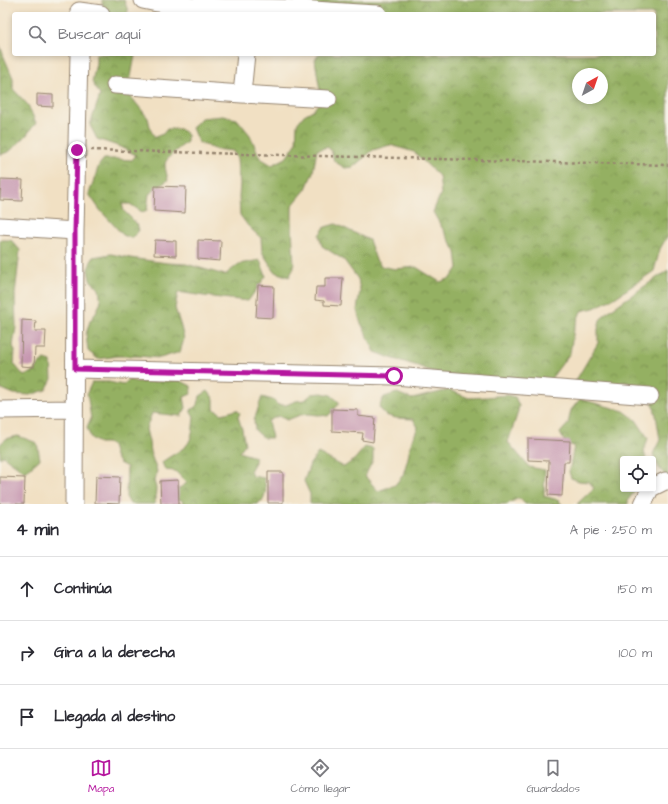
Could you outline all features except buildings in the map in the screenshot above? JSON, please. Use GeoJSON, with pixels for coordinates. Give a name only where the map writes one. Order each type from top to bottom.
{"type":"FeatureCollection","features":[{"type":"Feature","properties":{"kind":"street"},"geometry":{"type":"LineString","coordinates":[[143,0],[156,3],[204,8],[251,11],[272,8],[343,12]]}},
{"type":"Feature","properties":{"kind":"street"},"geometry":{"type":"LineString","coordinates":[[79,8],[94,12]]}},
{"type":"Feature","properties":{"kind":"street"},"geometry":{"type":"LineString","coordinates":[[74,504],[75,231],[79,56]]}},
{"type":"Feature","properties":{"kind":"street"},"geometry":{"type":"LineString","coordinates":[[242,94],[246,56]]}},
{"type":"Feature","properties":{"kind":"street"},"geometry":{"type":"LineString","coordinates":[[115,85],[328,99]]}},
{"type":"Feature","properties":{"kind":"street"},"geometry":{"type":"LineString","coordinates":[[0,226],[75,231]]}},
{"type":"Feature","properties":{"kind":"street"},"geometry":{"type":"LineString","coordinates":[[75,369],[394,376],[650,396]]}},
{"type":"Feature","properties":{"kind":"street"},"geometry":{"type":"LineString","coordinates":[[0,410],[74,409]]}},
{"type":"Feature","properties":{"kind":"street"},"geometry":{"type":"LineString","coordinates":[[656,486],[668,481]]}},
{"type":"Feature","properties":{"kind":"street"},"geometry":{"type":"LineString","coordinates":[[643,504],[649,492]]}},
{"type":"Feature","properties":{"kind":"path"},"geometry":{"type":"LineString","coordinates":[[77,150],[668,165]]}},
{"type":"Feature","properties":{"kind":"green space"},"geometry":{"type":"Polygon","coordinates":[[[102,0],[124,0],[128,11],[128,12],[103,12],[102,0]]]}},
{"type":"Feature","properties":{"kind":"green space"},"geometry":{"type":"Polygon","coordinates":[[[269,0],[668,0],[668,235],[660,249],[654,271],[616,297],[594,308],[581,311],[574,329],[570,353],[550,380],[527,382],[442,375],[375,352],[360,321],[357,310],[360,291],[358,279],[344,260],[322,246],[319,235],[325,227],[336,224],[369,240],[376,260],[381,266],[395,269],[416,267],[440,282],[451,278],[458,268],[456,252],[433,212],[441,193],[439,176],[414,152],[390,145],[373,150],[353,167],[345,168],[334,161],[331,150],[327,147],[317,150],[313,172],[306,189],[292,206],[294,268],[289,277],[275,272],[262,252],[261,238],[248,226],[240,215],[240,183],[237,159],[233,151],[214,149],[198,142],[192,128],[201,118],[223,116],[237,119],[250,135],[260,158],[272,165],[286,158],[296,144],[297,124],[304,115],[313,110],[320,102],[320,91],[315,60],[318,56],[656,56],[656,12],[328,12],[269,0]]]}},
{"type":"Feature","properties":{"kind":"green space"},"geometry":{"type":"Polygon","coordinates":[[[0,45],[13,78],[13,89],[28,105],[36,123],[25,137],[10,151],[0,155],[0,45]]]}},
{"type":"Feature","properties":{"kind":"green space"},"geometry":{"type":"Polygon","coordinates":[[[96,56],[135,56],[128,93],[148,118],[151,131],[155,137],[163,134],[167,129],[180,129],[187,134],[187,142],[174,152],[166,161],[165,166],[168,180],[149,194],[147,210],[142,212],[130,204],[122,204],[124,211],[137,224],[139,230],[131,238],[123,235],[100,210],[89,194],[99,165],[104,159],[132,160],[136,155],[118,146],[97,139],[90,125],[100,95],[92,82],[96,56]]]}},
{"type":"Feature","properties":{"kind":"green space"},"geometry":{"type":"Polygon","coordinates":[[[0,240],[11,240],[20,250],[15,294],[16,327],[13,346],[15,351],[14,364],[24,376],[35,371],[39,364],[45,360],[51,362],[52,379],[46,390],[30,395],[14,394],[0,389],[0,240]]]}},
{"type":"Feature","properties":{"kind":"green space"},"geometry":{"type":"Polygon","coordinates":[[[111,254],[167,263],[186,264],[225,275],[239,264],[260,260],[266,276],[248,301],[178,292],[175,308],[184,339],[180,352],[160,358],[118,356],[98,359],[88,351],[86,334],[90,321],[101,302],[99,289],[90,280],[88,269],[93,257],[111,254]]]}},
{"type":"Feature","properties":{"kind":"green space"},"geometry":{"type":"Polygon","coordinates":[[[668,270],[668,479],[659,468],[656,461],[656,456],[653,454],[660,440],[652,401],[575,382],[598,343],[598,329],[600,320],[606,313],[668,270]]]}},
{"type":"Feature","properties":{"kind":"green space"},"geometry":{"type":"Polygon","coordinates":[[[129,380],[137,382],[179,380],[191,386],[191,394],[184,397],[186,408],[181,416],[152,413],[146,429],[150,452],[157,471],[154,481],[156,488],[155,504],[130,504],[126,497],[127,467],[119,463],[112,446],[107,443],[99,443],[91,438],[87,428],[91,419],[87,393],[92,382],[109,382],[123,385],[129,380]]]}},
{"type":"Feature","properties":{"kind":"green space"},"geometry":{"type":"Polygon","coordinates":[[[449,390],[469,398],[506,395],[515,397],[519,406],[508,442],[529,467],[545,470],[544,496],[558,500],[562,504],[525,504],[519,498],[507,504],[310,504],[310,494],[304,481],[310,464],[318,453],[344,467],[355,459],[365,447],[373,449],[373,460],[365,476],[378,491],[395,485],[403,475],[410,446],[418,427],[413,419],[396,418],[385,415],[379,407],[384,397],[397,393],[412,399],[449,390]]]}},
{"type":"Feature","properties":{"kind":"green space"},"geometry":{"type":"Polygon","coordinates":[[[208,391],[214,399],[214,409],[222,414],[237,410],[240,413],[238,417],[245,444],[239,452],[255,457],[255,462],[250,471],[252,476],[264,478],[266,490],[263,500],[258,504],[182,504],[183,501],[175,497],[175,491],[187,483],[175,471],[165,470],[162,462],[186,446],[190,440],[194,416],[191,413],[191,410],[198,405],[200,396],[208,391]]]}},
{"type":"Feature","properties":{"kind":"green space"},"geometry":{"type":"Polygon","coordinates":[[[322,393],[331,395],[340,403],[328,416],[309,414],[300,415],[287,420],[278,416],[268,421],[272,438],[264,438],[255,430],[254,420],[262,397],[273,400],[278,405],[286,405],[296,401],[305,400],[312,394],[322,393]]]}},
{"type":"Feature","properties":{"kind":"green space"},"geometry":{"type":"Polygon","coordinates":[[[580,399],[624,411],[636,420],[648,438],[644,451],[645,456],[620,456],[620,492],[634,492],[628,500],[628,504],[577,504],[594,488],[589,482],[571,478],[569,472],[574,446],[566,444],[560,433],[568,424],[571,410],[580,399]]]}},
{"type":"Feature","properties":{"kind":"green space"},"geometry":{"type":"Polygon","coordinates":[[[18,436],[37,443],[40,459],[25,472],[3,456],[0,458],[0,444],[6,439],[18,436]]]}},
{"type":"Feature","properties":{"kind":"route"},"geometry":{"type":"LineString","coordinates":[[77,150],[75,231],[75,369],[394,376]]}}]}
